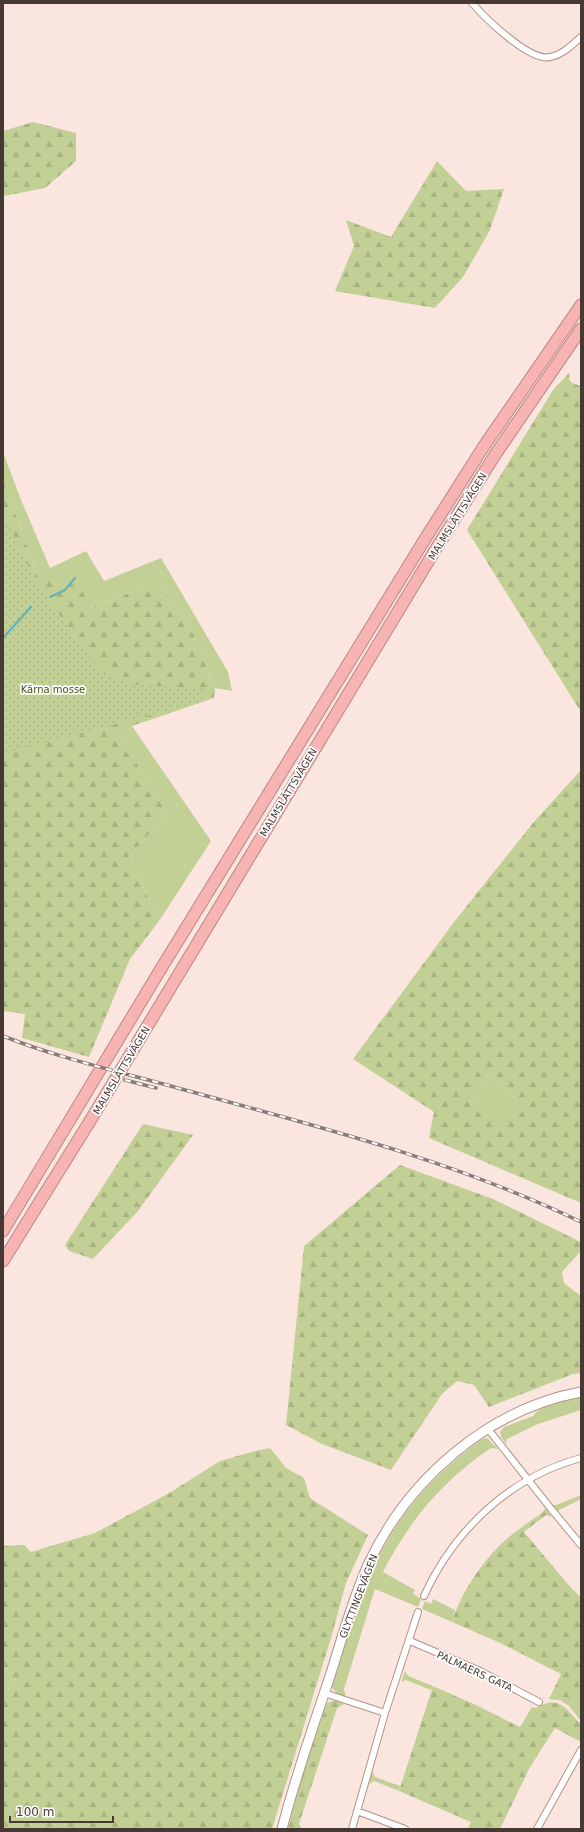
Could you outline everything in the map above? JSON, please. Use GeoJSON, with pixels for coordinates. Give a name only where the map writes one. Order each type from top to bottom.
{"type":"FeatureCollection","features":[{"type":"Feature","properties":{"kind":"highway","name":"MALMSLÄTTSVÄGEN"},"geometry":{"type":"LineString","coordinates":[[3,1231],[162,966],[425,539],[484,446],[581,305]]}},
{"type":"Feature","properties":{"kind":"highway","name":"MALMSLÄTTSVÄGEN"},"geometry":{"type":"LineString","coordinates":[[3,1261],[90,1121],[437,547],[495,455],[581,329]]}},
{"type":"Feature","properties":{"kind":"street"},"geometry":{"type":"LineString","coordinates":[[472,3],[498,29],[538,57],[551,57],[568,48],[581,37]]}},
{"type":"Feature","properties":{"kind":"street","name":"GLYTTINGEVÄGEN"},"geometry":{"type":"LineString","coordinates":[[282,1829],[324,1693],[368,1566],[400,1510],[425,1480],[462,1447],[488,1429],[538,1405],[581,1392]]}},
{"type":"Feature","properties":{"kind":"street"},"geometry":{"type":"LineString","coordinates":[[488,1429],[581,1545]]}},
{"type":"Feature","properties":{"kind":"street"},"geometry":{"type":"LineString","coordinates":[[424,1596],[443,1560],[471,1523],[501,1498],[528,1480],[553,1468],[581,1458]]}},
{"type":"Feature","properties":{"kind":"street"},"geometry":{"type":"LineString","coordinates":[[352,1829],[385,1713],[410,1641],[418,1612]]}},
{"type":"Feature","properties":{"kind":"street","name":"PALMAERS GATA"},"geometry":{"type":"LineString","coordinates":[[410,1641],[480,1671],[540,1702]]}},
{"type":"Feature","properties":{"kind":"street"},"geometry":{"type":"LineString","coordinates":[[324,1693],[385,1713]]}},
{"type":"Feature","properties":{"kind":"street"},"geometry":{"type":"LineString","coordinates":[[537,1829],[581,1750]]}},
{"type":"Feature","properties":{"kind":"street"},"geometry":{"type":"LineString","coordinates":[[357,1811],[405,1829]]}},
{"type":"Feature","properties":{"kind":"green space"},"geometry":{"type":"Polygon","coordinates":[[[33,122],[76,133],[76,161],[45,188],[4,196],[3,131],[33,122]]]}},
{"type":"Feature","properties":{"kind":"green space"},"geometry":{"type":"Polygon","coordinates":[[[437,161],[466,191],[504,189],[490,230],[463,277],[435,308],[335,291],[354,246],[346,220],[391,237],[437,161]]]}},
{"type":"Feature","properties":{"kind":"green space"},"geometry":{"type":"Polygon","coordinates":[[[570,372],[569,379],[572,383],[581,386],[581,712],[467,530],[553,390],[570,372]]]}},
{"type":"Feature","properties":{"kind":"green space"},"geometry":{"type":"Polygon","coordinates":[[[3,452],[19,495],[50,568],[86,551],[104,581],[161,558],[228,672],[232,691],[215,688],[209,675],[200,645],[180,612],[165,592],[156,586],[147,586],[90,608],[58,581],[47,581],[38,576],[3,479],[3,452]]]}},
{"type":"Feature","properties":{"kind":"green space"},"geometry":{"type":"Polygon","coordinates":[[[3,479],[38,576],[48,581],[80,577],[90,608],[147,586],[156,586],[165,592],[180,612],[200,645],[209,675],[215,688],[214,698],[132,726],[121,738],[167,812],[130,857],[159,921],[130,959],[89,1057],[22,1038],[25,1014],[3,1011],[3,479]]]}},
{"type":"Feature","properties":{"kind":"green space","name":"Kärna mosse"},"geometry":{"type":"Polygon","coordinates":[[[3,514],[35,580],[83,649],[103,673],[128,684],[204,689],[201,702],[3,753],[3,514]]]}},
{"type":"Feature","properties":{"kind":"green space"},"geometry":{"type":"Polygon","coordinates":[[[132,726],[211,841],[159,921],[130,857],[167,812],[121,738],[132,726]]]}},
{"type":"Feature","properties":{"kind":"green space"},"geometry":{"type":"Polygon","coordinates":[[[581,770],[581,1203],[429,1138],[434,1112],[353,1059],[454,922],[533,823],[581,770]],[[488,1076],[471,1102],[502,1122],[517,1100],[488,1076]]]}},
{"type":"Feature","properties":{"kind":"green space"},"geometry":{"type":"Polygon","coordinates":[[[488,1076],[517,1100],[502,1123],[471,1102],[488,1076]]]}},
{"type":"Feature","properties":{"kind":"green space"},"geometry":{"type":"Polygon","coordinates":[[[143,1124],[193,1135],[138,1211],[93,1259],[69,1251],[65,1245],[143,1124]]]}},
{"type":"Feature","properties":{"kind":"green space"},"geometry":{"type":"Polygon","coordinates":[[[400,1165],[493,1199],[581,1242],[581,1251],[562,1272],[564,1283],[581,1296],[581,1373],[573,1374],[489,1407],[474,1385],[457,1381],[442,1394],[391,1470],[322,1444],[286,1425],[304,1246],[400,1165]]]}},
{"type":"Feature","properties":{"kind":"green space"},"geometry":{"type":"Polygon","coordinates":[[[581,1397],[581,1410],[538,1424],[507,1439],[506,1444],[501,1437],[500,1432],[504,1427],[533,1416],[536,1412],[548,1406],[581,1397]]]}},
{"type":"Feature","properties":{"kind":"green space"},"geometry":{"type":"Polygon","coordinates":[[[487,1438],[498,1449],[491,1448],[474,1460],[443,1488],[416,1519],[393,1553],[383,1572],[415,1590],[413,1594],[421,1599],[418,1607],[375,1589],[344,1689],[346,1697],[337,1694],[331,1686],[362,1595],[384,1547],[407,1511],[434,1480],[466,1452],[483,1439],[487,1438]]]}},
{"type":"Feature","properties":{"kind":"green space"},"geometry":{"type":"Polygon","coordinates":[[[270,1448],[286,1468],[304,1478],[310,1498],[368,1535],[346,1583],[331,1638],[272,1829],[3,1829],[3,1693],[15,1683],[3,1666],[3,1546],[24,1545],[31,1552],[95,1533],[171,1492],[220,1461],[270,1448]]]}},
{"type":"Feature","properties":{"kind":"green space"},"geometry":{"type":"Polygon","coordinates":[[[581,1495],[581,1499],[559,1510],[558,1514],[551,1505],[556,1505],[581,1495]]]}},
{"type":"Feature","properties":{"kind":"green space"},"geometry":{"type":"Polygon","coordinates":[[[545,1508],[552,1517],[546,1515],[524,1532],[572,1589],[581,1597],[581,1692],[569,1706],[560,1700],[549,1699],[561,1674],[498,1642],[452,1622],[466,1590],[493,1552],[516,1531],[543,1512],[545,1508]]]}},
{"type":"Feature","properties":{"kind":"green space"},"geometry":{"type":"Polygon","coordinates":[[[433,1599],[455,1610],[452,1622],[422,1609],[425,1601],[431,1604],[433,1599]]]}},
{"type":"Feature","properties":{"kind":"green space"},"geometry":{"type":"Polygon","coordinates":[[[3,1666],[15,1683],[3,1693],[3,1666]]]}},
{"type":"Feature","properties":{"kind":"green space"},"geometry":{"type":"Polygon","coordinates":[[[405,1671],[408,1676],[433,1686],[431,1690],[406,1680],[401,1682],[405,1671]]]}},
{"type":"Feature","properties":{"kind":"green space"},"geometry":{"type":"Polygon","coordinates":[[[433,1686],[520,1727],[532,1707],[535,1708],[543,1704],[556,1703],[566,1708],[581,1724],[581,1742],[555,1728],[530,1767],[500,1829],[468,1829],[471,1822],[399,1791],[433,1686]]]}},
{"type":"Feature","properties":{"kind":"green space"},"geometry":{"type":"Polygon","coordinates":[[[581,1692],[581,1721],[569,1706],[581,1692]]]}},
{"type":"Feature","properties":{"kind":"green space"},"geometry":{"type":"Polygon","coordinates":[[[335,1700],[344,1704],[337,1708],[299,1824],[302,1829],[288,1829],[300,1782],[327,1703],[335,1700]]]}},
{"type":"Feature","properties":{"kind":"green space"},"geometry":{"type":"Polygon","coordinates":[[[372,1772],[375,1777],[400,1786],[399,1791],[374,1781],[369,1784],[372,1772]]]}},
{"type":"Feature","properties":{"kind":"waterway"},"geometry":{"type":"LineString","coordinates":[[50,597],[65,590],[75,578]]}},
{"type":"Feature","properties":{"kind":"waterway"},"geometry":{"type":"LineString","coordinates":[[3,638],[31,607]]}},
{"type":"Feature","properties":{"kind":"railway"},"geometry":{"type":"LineString","coordinates":[[3,1036],[64,1057],[377,1144],[480,1179],[531,1199],[581,1222]]}},
{"type":"Feature","properties":{"kind":"railway"},"geometry":{"type":"LineString","coordinates":[[125,1080],[156,1088]]}}]}
